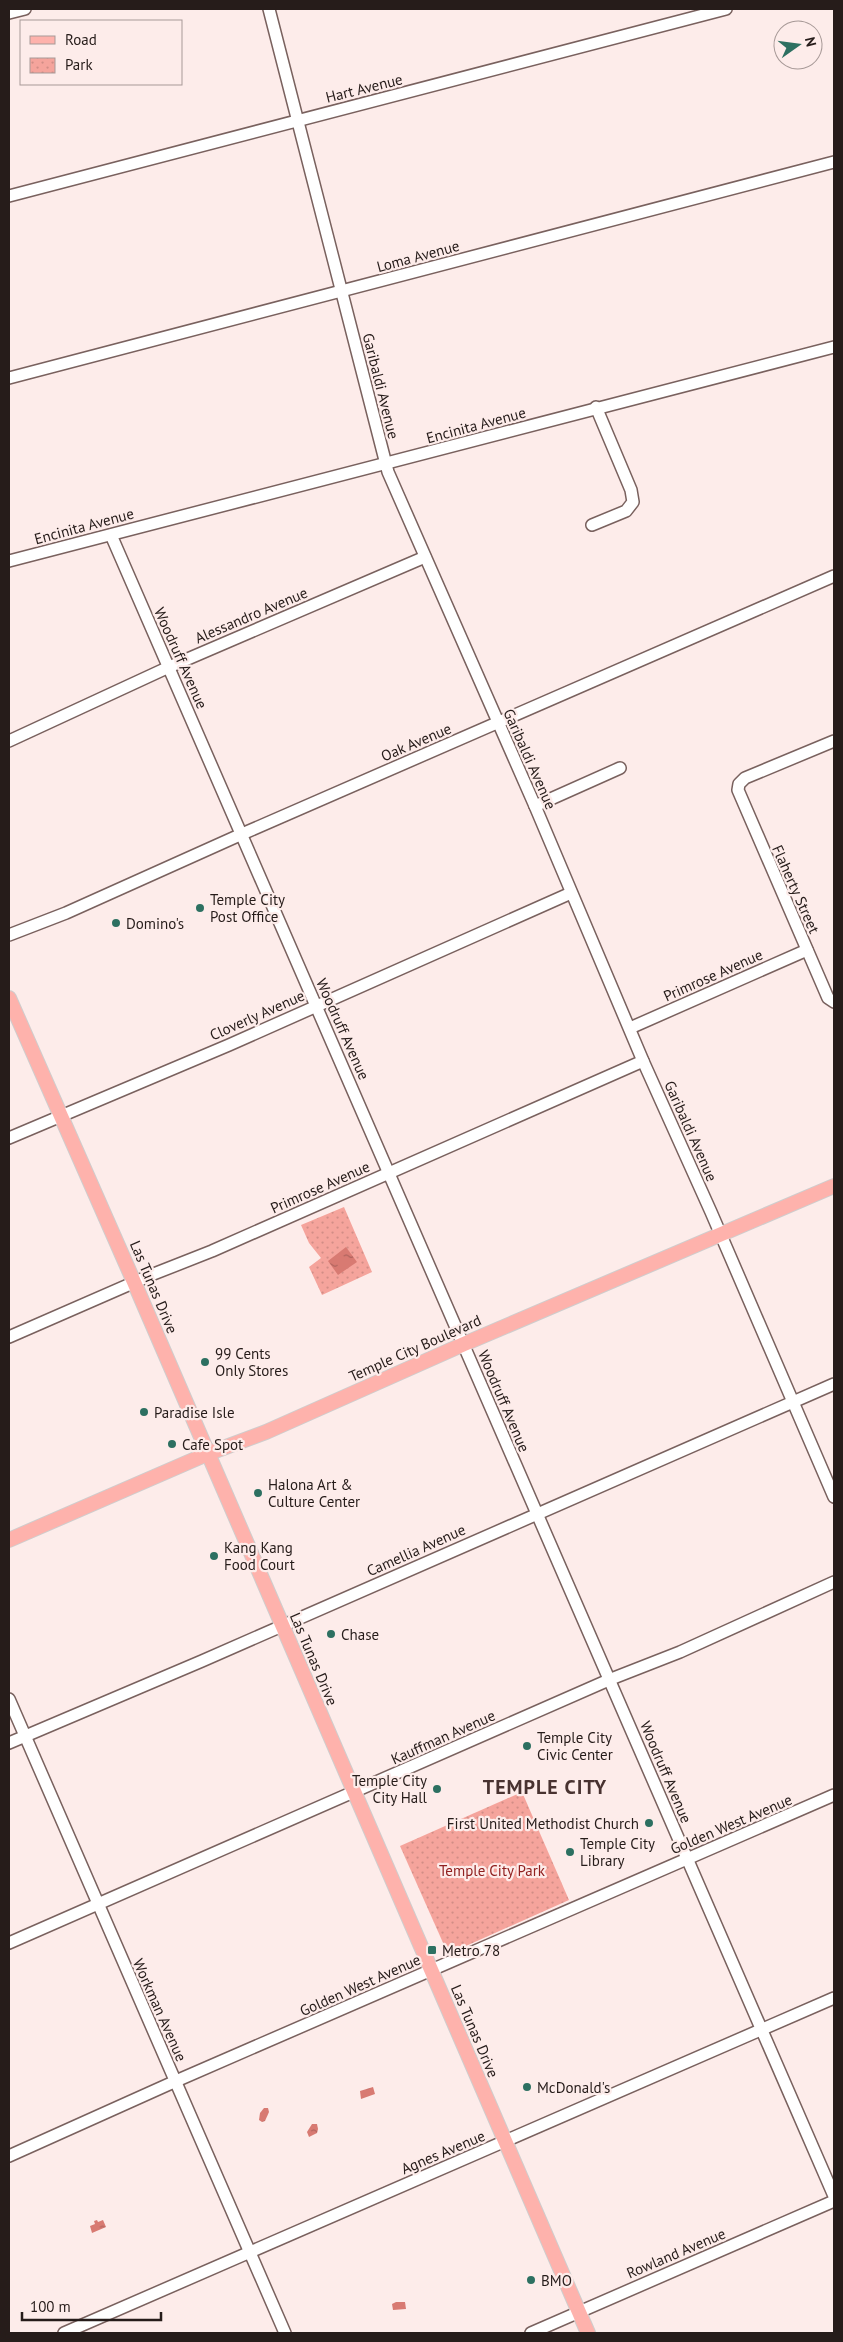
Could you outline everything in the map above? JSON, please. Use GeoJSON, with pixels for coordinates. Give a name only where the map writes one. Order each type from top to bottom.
{"type":"FeatureCollection","features":[{"type":"Feature","properties":{"kind":"main road","name":"Las Tunas Drive"},"geometry":{"type":"LineString","coordinates":[[9,998],[134,1282],[588,2333]]}},
{"type":"Feature","properties":{"kind":"main road","name":"Temple City Boulevard"},"geometry":{"type":"LineString","coordinates":[[9,1540],[207,1454],[266,1432],[464,1344],[834,1186]]}},
{"type":"Feature","properties":{"kind":"street"},"geometry":{"type":"LineString","coordinates":[[9,13],[26,9]]}},
{"type":"Feature","properties":{"kind":"street","name":"Garibaldi Avenue"},"geometry":{"type":"LineString","coordinates":[[269,9],[386,465],[535,806],[643,1061],[834,1497]]}},
{"type":"Feature","properties":{"kind":"street","name":"Hart Avenue"},"geometry":{"type":"LineString","coordinates":[[9,196],[726,9]]}},
{"type":"Feature","properties":{"kind":"street","name":"Loma Avenue"},"geometry":{"type":"LineString","coordinates":[[9,378],[834,162]]}},
{"type":"Feature","properties":{"kind":"street","name":"Encinita Avenue"},"geometry":{"type":"LineString","coordinates":[[9,561],[386,465],[596,408],[834,347]]}},
{"type":"Feature","properties":{"kind":"street"},"geometry":{"type":"LineString","coordinates":[[592,526],[626,511],[631,506],[634,497],[596,408]]}},
{"type":"Feature","properties":{"kind":"street","name":"Woodruff Avenue"},"geometry":{"type":"LineString","coordinates":[[111,535],[390,1172],[537,1514],[611,1679],[834,2196]]}},
{"type":"Feature","properties":{"kind":"street","name":"Alessandro Avenue"},"geometry":{"type":"LineString","coordinates":[[9,740],[169,667],[425,557]]}},
{"type":"Feature","properties":{"kind":"street","name":"Oak Avenue"},"geometry":{"type":"LineString","coordinates":[[9,935],[66,913],[242,834],[834,576]]}},
{"type":"Feature","properties":{"kind":"street","name":"Flaherty Street"},"geometry":{"type":"LineString","coordinates":[[834,741],[745,778],[739,784],[740,797],[828,998],[834,1002]]}},
{"type":"Feature","properties":{"kind":"street"},"geometry":{"type":"LineString","coordinates":[[535,806],[620,768]]}},
{"type":"Feature","properties":{"kind":"street","name":"Cloverly Avenue"},"geometry":{"type":"LineString","coordinates":[[9,1138],[229,1045],[571,893]]}},
{"type":"Feature","properties":{"kind":"street","name":"Primrose Avenue"},"geometry":{"type":"LineString","coordinates":[[630,1028],[807,950]]}},
{"type":"Feature","properties":{"kind":"street","name":"Primrose Avenue"},"geometry":{"type":"LineString","coordinates":[[9,1337],[134,1282],[200,1257],[643,1061]]}},
{"type":"Feature","properties":{"kind":"street","name":"Camellia Avenue"},"geometry":{"type":"LineString","coordinates":[[9,1743],[202,1661],[834,1384]]}},
{"type":"Feature","properties":{"kind":"street","name":"Kauffman Avenue"},"geometry":{"type":"LineString","coordinates":[[9,1943],[611,1679],[680,1652],[834,1582]]}},
{"type":"Feature","properties":{"kind":"street","name":"Workman Avenue"},"geometry":{"type":"LineString","coordinates":[[9,1699],[284,2333]]}},
{"type":"Feature","properties":{"kind":"street","name":"Golden West Avenue"},"geometry":{"type":"LineString","coordinates":[[9,2156],[105,2115],[176,2081],[834,1796]]}},
{"type":"Feature","properties":{"kind":"street","name":"Agnes Avenue"},"geometry":{"type":"LineString","coordinates":[[64,2333],[834,1998]]}},
{"type":"Feature","properties":{"kind":"street","name":"Rowland Avenue"},"geometry":{"type":"LineString","coordinates":[[531,2333],[834,2201]]}},
{"type":"Feature","properties":{"kind":"green space"},"geometry":{"type":"Polygon","coordinates":[[[344,1207],[372,1272],[322,1295],[309,1267],[321,1258],[309,1243],[301,1225],[344,1207]]]}},
{"type":"Feature","properties":{"kind":"green space","name":"Temple City Park"},"geometry":{"type":"Polygon","coordinates":[[[522,1792],[569,1900],[448,1954],[400,1846],[522,1792]]]}},
{"type":"Feature","properties":{"kind":"water"},"geometry":{"type":"Polygon","coordinates":[[[346,1247],[357,1262],[338,1275],[328,1261],[346,1247]]]}},
{"type":"Feature","properties":{"kind":"water"},"geometry":{"type":"Polygon","coordinates":[[[373,2087],[375,2094],[361,2099],[360,2091],[373,2087]]]}},
{"type":"Feature","properties":{"kind":"water"},"geometry":{"type":"Polygon","coordinates":[[[264,2108],[268,2108],[269,2112],[265,2121],[262,2122],[259,2120],[260,2113],[264,2108]]]}},
{"type":"Feature","properties":{"kind":"water"},"geometry":{"type":"Polygon","coordinates":[[[312,2124],[317,2124],[318,2129],[317,2133],[309,2137],[307,2132],[312,2124]]]}},
{"type":"Feature","properties":{"kind":"water"},"geometry":{"type":"Polygon","coordinates":[[[97,2220],[98,2222],[103,2220],[106,2227],[92,2233],[90,2226],[95,2224],[94,2221],[97,2220]]]}},
{"type":"Feature","properties":{"kind":"water"},"geometry":{"type":"Polygon","coordinates":[[[405,2302],[406,2309],[393,2310],[392,2304],[405,2302]]]}},
{"type":"Feature","properties":{"kind":"place","name":"Temple City Post Office"},"geometry":{"type":"Point","coordinates":[200,908]}},
{"type":"Feature","properties":{"kind":"place","name":"Domino's"},"geometry":{"type":"Point","coordinates":[116,923]}},
{"type":"Feature","properties":{"kind":"place","name":"99 Cents Only Stores"},"geometry":{"type":"Point","coordinates":[205,1362]}},
{"type":"Feature","properties":{"kind":"place","name":"Paradise Isle"},"geometry":{"type":"Point","coordinates":[144,1412]}},
{"type":"Feature","properties":{"kind":"place","name":"Cafe Spot"},"geometry":{"type":"Point","coordinates":[172,1444]}},
{"type":"Feature","properties":{"kind":"place","name":"Halona Art & Culture Center"},"geometry":{"type":"Point","coordinates":[258,1493]}},
{"type":"Feature","properties":{"kind":"place","name":"Kang Kang Food Court"},"geometry":{"type":"Point","coordinates":[214,1556]}},
{"type":"Feature","properties":{"kind":"place","name":"Chase"},"geometry":{"type":"Point","coordinates":[331,1634]}},
{"type":"Feature","properties":{"kind":"place","name":"Temple City Civic Center"},"geometry":{"type":"Point","coordinates":[527,1746]}},
{"type":"Feature","properties":{"kind":"place","name":"Temple City City Hall"},"geometry":{"type":"Point","coordinates":[437,1789]}},
{"type":"Feature","properties":{"kind":"place","name":"First United Methodist Church"},"geometry":{"type":"Point","coordinates":[649,1823]}},
{"type":"Feature","properties":{"kind":"place","name":"Temple City Library"},"geometry":{"type":"Point","coordinates":[570,1852]}},
{"type":"Feature","properties":{"kind":"place","name":"Metro 78"},"geometry":{"type":"Point","coordinates":[432,1950]}},
{"type":"Feature","properties":{"kind":"place","name":"McDonald's"},"geometry":{"type":"Point","coordinates":[527,2087]}},
{"type":"Feature","properties":{"kind":"place","name":"BMO"},"geometry":{"type":"Point","coordinates":[531,2280]}},
{"type":"Feature","properties":{"kind":"district","name":"TEMPLE CITY"},"geometry":{"type":"Point","coordinates":[545,1787]}}]}
